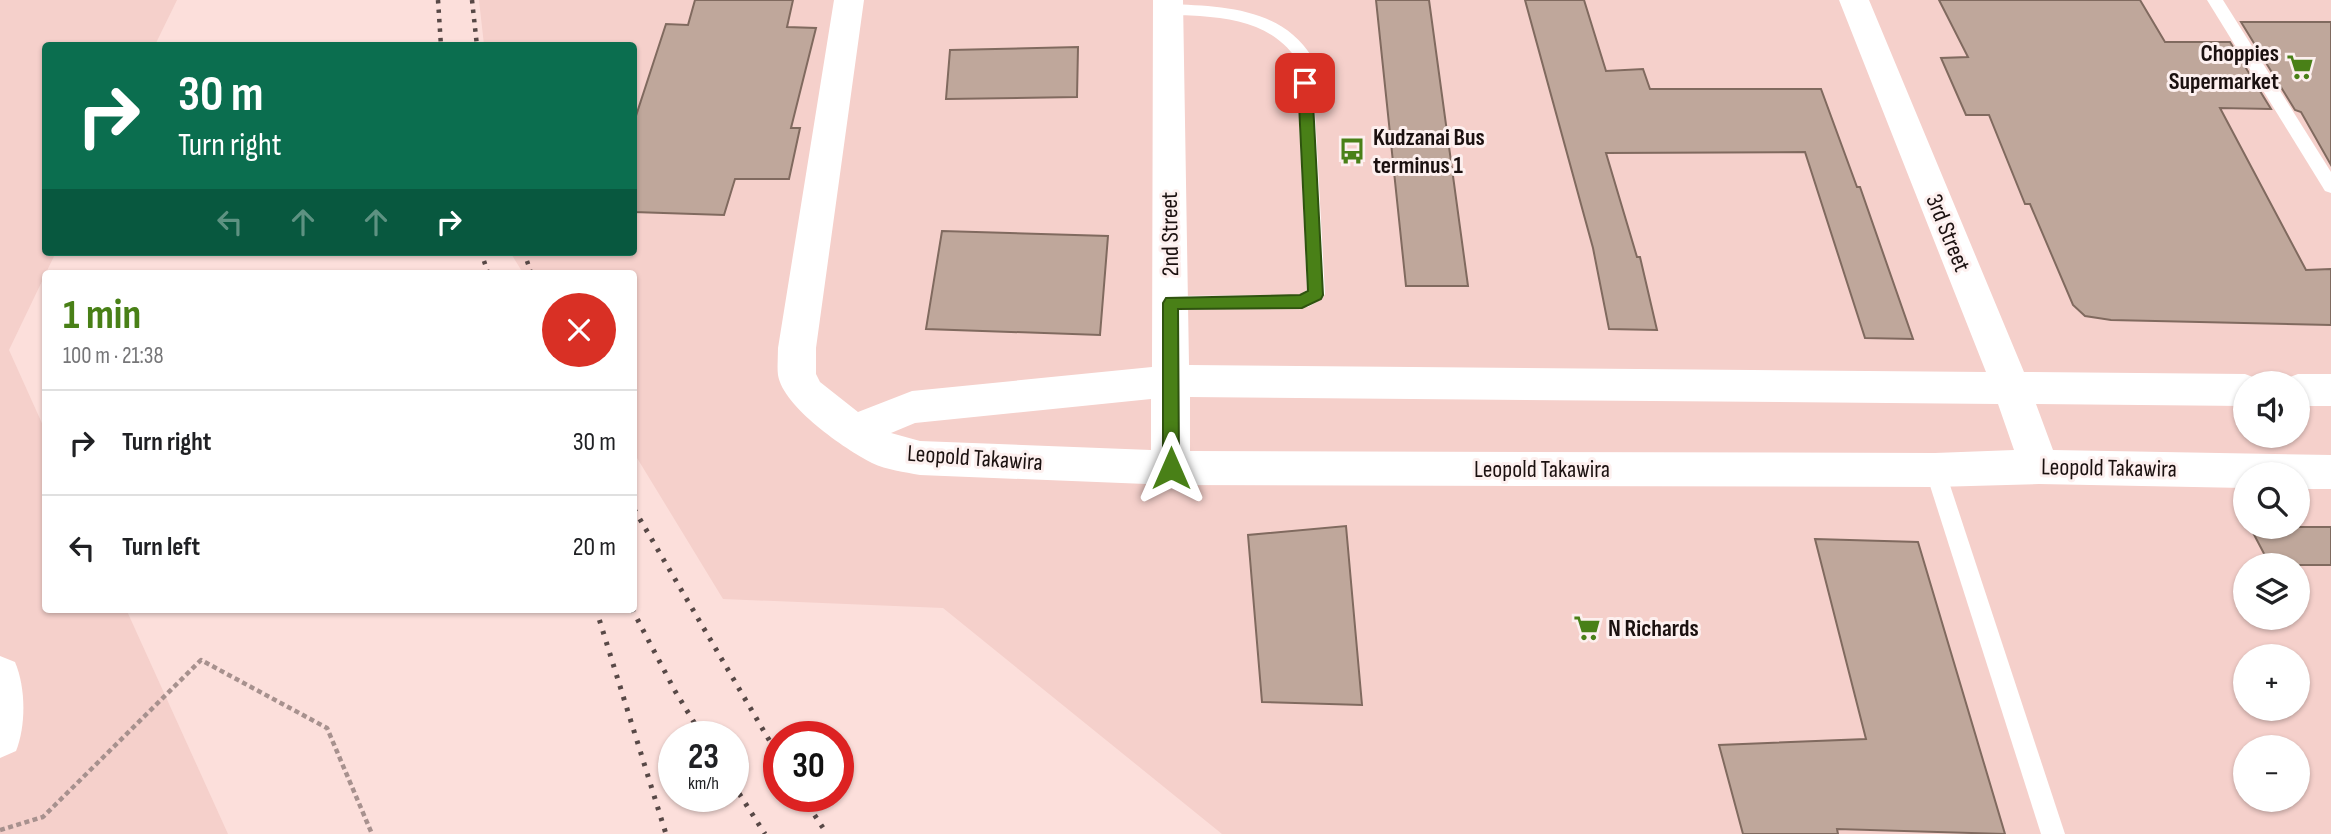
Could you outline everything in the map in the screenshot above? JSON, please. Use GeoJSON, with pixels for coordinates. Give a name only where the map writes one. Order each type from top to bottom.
{"type":"FeatureCollection","features":[{"type":"Feature","properties":{"kind":"street"},"geometry":{"type":"LineString","coordinates":[[849,0],[797,348],[797,377],[807,393],[854,431]]}},
{"type":"Feature","properties":{"kind":"street","name":"3rd Street"},"geometry":{"type":"LineString","coordinates":[[1854,0],[2012,390],[2039,467]]}},
{"type":"Feature","properties":{"kind":"street","name":"2nd Street"},"geometry":{"type":"LineString","coordinates":[[1168,4],[1171,468]]}},
{"type":"Feature","properties":{"kind":"street","name":"Leopold Takawira"},"geometry":{"type":"LineString","coordinates":[[854,431],[912,407],[1172,381],[2233,390]]}},
{"type":"Feature","properties":{"kind":"street"},"geometry":{"type":"LineString","coordinates":[[2310,390],[2331,390]]}},
{"type":"Feature","properties":{"kind":"street","name":"Leopold Takawira"},"geometry":{"type":"LineString","coordinates":[[854,431],[887,452],[920,458],[1171,468],[1935,470],[2039,467],[2331,472]]}},
{"type":"Feature","properties":{"kind":"street"},"geometry":{"type":"LineString","coordinates":[[0,677],[0,736]]}},
{"type":"Feature","properties":{"kind":"lane"},"geometry":{"type":"LineString","coordinates":[[2216,0],[2331,186]]}},
{"type":"Feature","properties":{"kind":"lane"},"geometry":{"type":"LineString","coordinates":[[1168,4],[1238,13],[1278,30],[1296,43],[1304,57],[1316,295],[1302,302],[1171,303]]}},
{"type":"Feature","properties":{"kind":"lane"},"geometry":{"type":"LineString","coordinates":[[1935,470],[2053,834]]}},
{"type":"Feature","properties":{"kind":"path"},"geometry":{"type":"LineString","coordinates":[[0,830],[43,817],[201,660],[327,728],[372,834]]}},
{"type":"Feature","properties":{"kind":"shaded area"},"geometry":{"type":"Polygon","coordinates":[[[0,0],[177,0],[156,42],[42,42],[42,256],[54,256],[47,270],[42,270],[42,281],[9,350],[42,423],[42,613],[128,613],[228,834],[0,834],[0,0]]]}},
{"type":"Feature","properties":{"kind":"shaded area"},"geometry":{"type":"Polygon","coordinates":[[[479,0],[2331,0],[2331,834],[1222,834],[943,608],[723,599],[637,458],[637,270],[521,270],[512,256],[637,256],[637,42],[484,42],[479,0]]]}},
{"type":"Feature","properties":{"kind":"building"},"geometry":{"type":"Polygon","coordinates":[[[695,0],[793,0],[787,27],[816,28],[791,128],[800,128],[789,179],[735,179],[724,215],[637,212],[637,113],[666,24],[688,25],[695,0]]]}},
{"type":"Feature","properties":{"kind":"building"},"geometry":{"type":"Polygon","coordinates":[[[1376,0],[1429,0],[1468,286],[1406,286],[1376,0]]]}},
{"type":"Feature","properties":{"kind":"building"},"geometry":{"type":"Polygon","coordinates":[[[1525,0],[1584,0],[1606,71],[1643,69],[1650,89],[1821,89],[1857,187],[1860,187],[1913,339],[1865,338],[1805,152],[1606,153],[1637,257],[1640,257],[1657,330],[1609,329],[1593,248],[1525,0]]]}},
{"type":"Feature","properties":{"kind":"building"},"geometry":{"type":"Polygon","coordinates":[[[1939,0],[2140,0],[2165,42],[2230,42],[2271,109],[2220,108],[2306,270],[2331,269],[2331,325],[2111,320],[2085,316],[2073,305],[2030,204],[2025,204],[1989,115],[1966,115],[1941,58],[1968,57],[1939,0]]]}},
{"type":"Feature","properties":{"kind":"building","name":"Choppies Supermarket"},"geometry":{"type":"Polygon","coordinates":[[[2241,22],[2331,22],[2331,165],[2301,112],[2295,110],[2241,22]]]}},
{"type":"Feature","properties":{"kind":"building"},"geometry":{"type":"Polygon","coordinates":[[[1078,47],[1077,97],[946,99],[950,50],[1078,47]]]}},
{"type":"Feature","properties":{"kind":"building"},"geometry":{"type":"Polygon","coordinates":[[[942,231],[1108,236],[1100,335],[926,329],[942,231]]]}},
{"type":"Feature","properties":{"kind":"building"},"geometry":{"type":"Polygon","coordinates":[[[1346,526],[1362,705],[1262,702],[1248,535],[1346,526]]]}},
{"type":"Feature","properties":{"kind":"building"},"geometry":{"type":"Polygon","coordinates":[[[2310,527],[2331,527],[2331,565],[2310,565],[2310,553],[2264,553],[2256,539],[2310,539],[2310,527]]]}},
{"type":"Feature","properties":{"kind":"building"},"geometry":{"type":"Polygon","coordinates":[[[1815,539],[1918,542],[2005,834],[1837,829],[1838,834],[1743,834],[1719,745],[1866,739],[1815,539]]]}},
{"type":"Feature","properties":{"kind":"railway"},"geometry":{"type":"LineString","coordinates":[[438,0],[441,42]]}},
{"type":"Feature","properties":{"kind":"railway"},"geometry":{"type":"LineString","coordinates":[[472,0],[477,42]]}},
{"type":"Feature","properties":{"kind":"railway"},"geometry":{"type":"LineString","coordinates":[[482,256],[487,270]]}},
{"type":"Feature","properties":{"kind":"railway"},"geometry":{"type":"LineString","coordinates":[[525,256],[530,270]]}},
{"type":"Feature","properties":{"kind":"railway"},"geometry":{"type":"LineString","coordinates":[[637,514],[763,730]]}},
{"type":"Feature","properties":{"kind":"railway"},"geometry":{"type":"LineString","coordinates":[[597,613],[666,834]]}},
{"type":"Feature","properties":{"kind":"railway"},"geometry":{"type":"LineString","coordinates":[[634,613],[693,721]]}},
{"type":"Feature","properties":{"kind":"railway"},"geometry":{"type":"LineString","coordinates":[[749,809],[765,834]]}},
{"type":"Feature","properties":{"kind":"railway"},"geometry":{"type":"LineString","coordinates":[[813,812],[827,834]]}},
{"type":"Feature","properties":{"kind":"place","name":"Choppies Supermarket"},"geometry":{"type":"Point","coordinates":[2300,67]}},
{"type":"Feature","properties":{"kind":"place","name":"Kudzanai Bus terminus 1"},"geometry":{"type":"Point","coordinates":[1352,151]}},
{"type":"Feature","properties":{"kind":"place","name":"N Richards"},"geometry":{"type":"Point","coordinates":[1587,628]}},
{"type":"Feature","properties":{"kind":"route"},"geometry":{"type":"LineString","coordinates":[[1171,468],[1171,303],[1302,302],[1316,295],[1305,83]]}}]}
